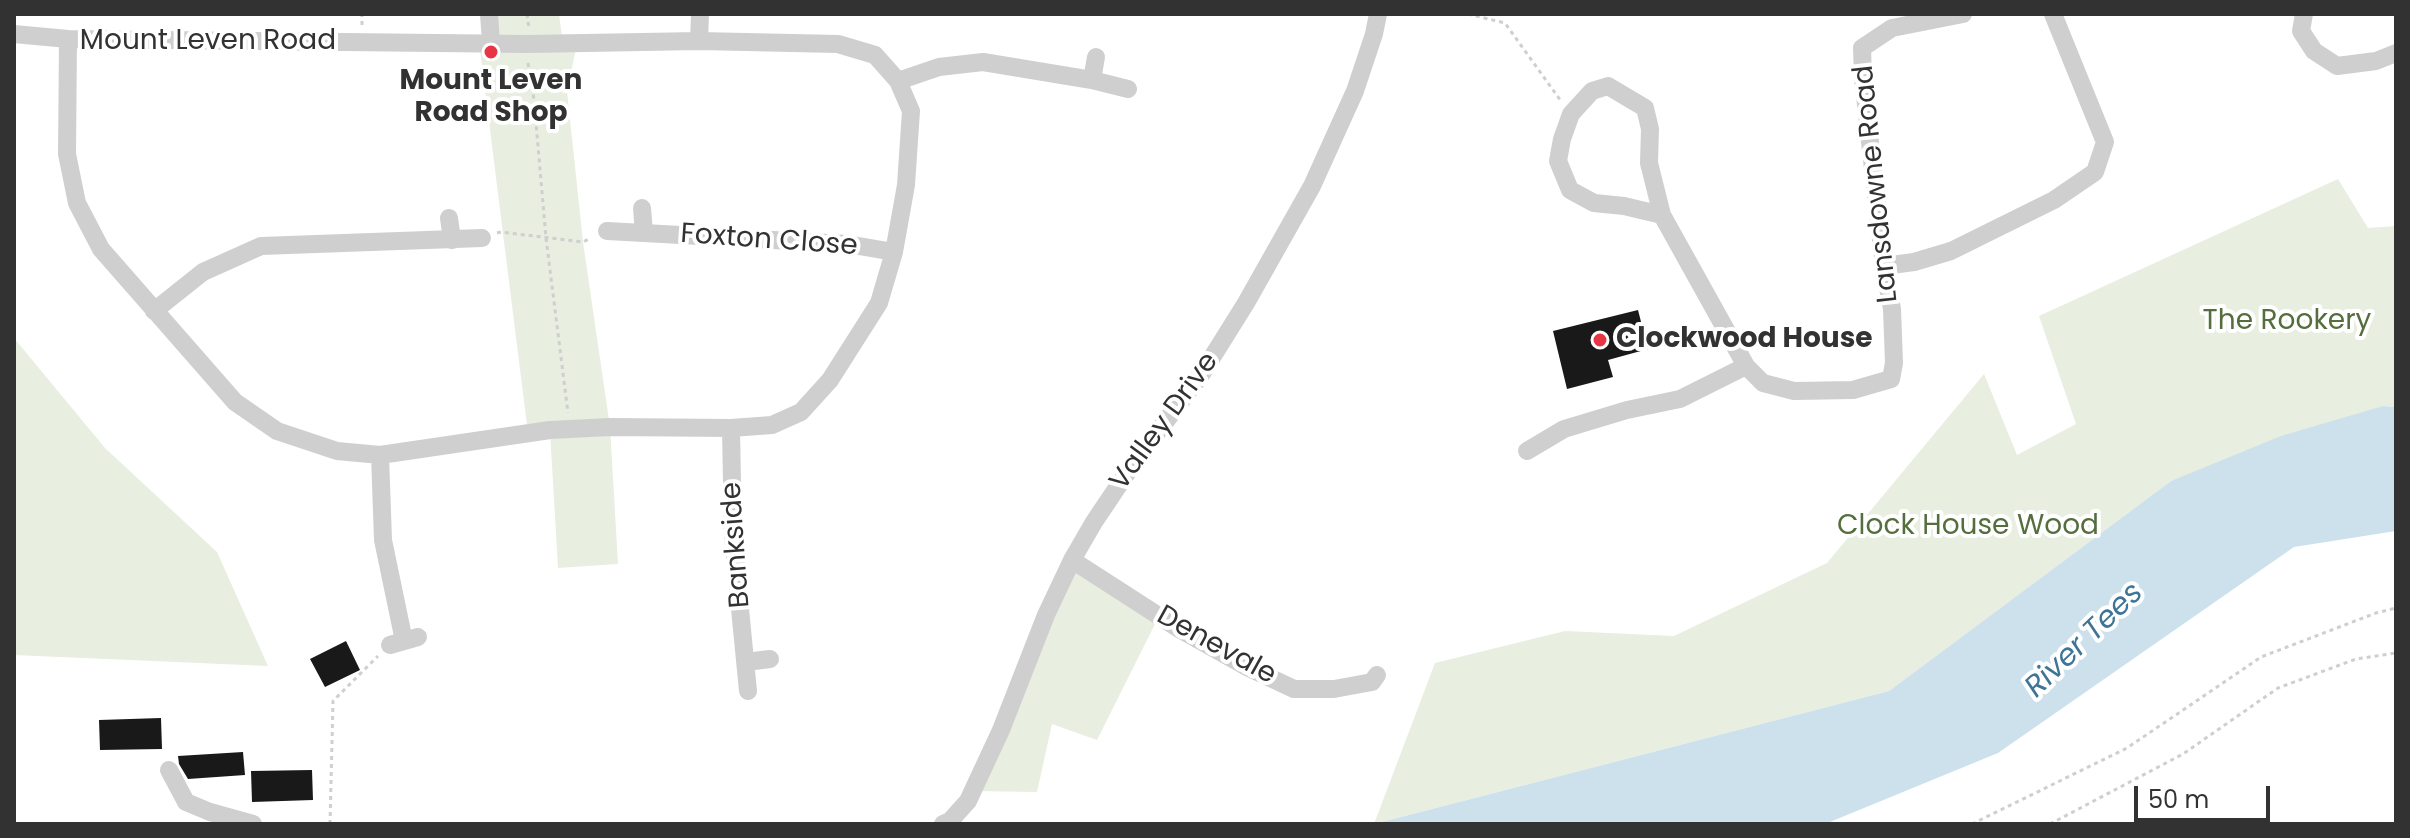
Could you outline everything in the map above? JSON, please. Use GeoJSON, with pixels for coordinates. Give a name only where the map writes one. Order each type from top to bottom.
{"type":"FeatureCollection","features":[{"type":"Feature","properties":{"kind":"street"},"geometry":{"type":"LineString","coordinates":[[489,14],[491,43]]}},
{"type":"Feature","properties":{"kind":"street"},"geometry":{"type":"LineString","coordinates":[[699,41],[700,14]]}},
{"type":"Feature","properties":{"kind":"street","name":"Valley Drive"},"geometry":{"type":"LineString","coordinates":[[943,824],[950,821],[968,801],[1072,560],[1133,464],[1201,375],[1254,290],[1312,186],[1355,91],[1378,14]]}},
{"type":"Feature","properties":{"kind":"street","name":"Lansdowne Road"},"geometry":{"type":"LineString","coordinates":[[1746,366],[1763,383],[1794,391],[1853,390],[1891,379],[1894,363],[1892,309],[1884,266],[1862,48],[1892,28],[1963,14]]}},
{"type":"Feature","properties":{"kind":"street"},"geometry":{"type":"LineString","coordinates":[[1884,266],[1914,262],[1951,251],[2054,200],[2095,172],[2105,142],[2053,14]]}},
{"type":"Feature","properties":{"kind":"street"},"geometry":{"type":"LineString","coordinates":[[2304,14],[2301,31],[2314,51],[2337,66],[2376,61],[2396,53]]}},
{"type":"Feature","properties":{"kind":"street"},"geometry":{"type":"LineString","coordinates":[[14,34],[40,39],[68,39]]}},
{"type":"Feature","properties":{"kind":"street","name":"Mount Leven Road"},"geometry":{"type":"LineString","coordinates":[[68,39],[838,44],[875,55],[898,81],[911,111],[906,185],[894,252],[879,303],[830,380],[801,412],[772,425],[570,429],[380,455],[337,451],[277,431],[235,402],[101,249],[77,203],[67,154],[68,39]]}},
{"type":"Feature","properties":{"kind":"street"},"geometry":{"type":"LineString","coordinates":[[1092,80],[1096,57]]}},
{"type":"Feature","properties":{"kind":"street"},"geometry":{"type":"LineString","coordinates":[[898,81],[939,67],[983,62],[1128,89]]}},
{"type":"Feature","properties":{"kind":"street"},"geometry":{"type":"LineString","coordinates":[[1535,453],[1564,429],[1627,410],[1680,399],[1746,366],[1662,215],[1649,163],[1650,129],[1645,108],[1608,86],[1592,91],[1571,114],[1562,139],[1558,161],[1570,190],[1594,203],[1662,215]]}},
{"type":"Feature","properties":{"kind":"street","name":"Foxton Close"},"geometry":{"type":"LineString","coordinates":[[642,208],[644,233]]}},
{"type":"Feature","properties":{"kind":"street"},"geometry":{"type":"LineString","coordinates":[[449,218],[452,240]]}},
{"type":"Feature","properties":{"kind":"street","name":"Foxton Close"},"geometry":{"type":"LineString","coordinates":[[607,231],[847,244],[894,252]]}},
{"type":"Feature","properties":{"kind":"street"},"geometry":{"type":"LineString","coordinates":[[154,311],[203,272],[261,246],[482,238]]}},
{"type":"Feature","properties":{"kind":"street","name":"Bankside"},"geometry":{"type":"LineString","coordinates":[[731,428],[733,537],[748,691]]}},
{"type":"Feature","properties":{"kind":"street"},"geometry":{"type":"LineString","coordinates":[[380,455],[383,540],[404,641]]}},
{"type":"Feature","properties":{"kind":"street","name":"Denevale"},"geometry":{"type":"LineString","coordinates":[[1072,560],[1179,629],[1294,689],[1334,689],[1373,674]]}},
{"type":"Feature","properties":{"kind":"street"},"geometry":{"type":"LineString","coordinates":[[746,662],[770,659]]}},
{"type":"Feature","properties":{"kind":"street"},"geometry":{"type":"LineString","coordinates":[[169,770],[186,802],[253,824]]}},
{"type":"Feature","properties":{"kind":"path"},"geometry":{"type":"LineString","coordinates":[[527,14],[528,63],[546,238],[570,429]]}},
{"type":"Feature","properties":{"kind":"path"},"geometry":{"type":"LineString","coordinates":[[1468,14],[1505,23],[1571,114]]}},
{"type":"Feature","properties":{"kind":"path"},"geometry":{"type":"LineString","coordinates":[[482,238],[501,232],[583,242],[607,231]]}},
{"type":"Feature","properties":{"kind":"path"},"geometry":{"type":"LineString","coordinates":[[1972,824],[2127,748],[2261,657],[2396,608]]}},
{"type":"Feature","properties":{"kind":"path"},"geometry":{"type":"LineString","coordinates":[[330,824],[333,701],[404,641]]}},
{"type":"Feature","properties":{"kind":"path"},"geometry":{"type":"LineString","coordinates":[[2050,824],[2183,754],[2278,688],[2356,659],[2396,653]]}},
{"type":"Feature","properties":{"kind":"green space"},"geometry":{"type":"Polygon","coordinates":[[[489,14],[559,14],[563,44],[577,44],[567,91],[583,242],[610,427],[618,564],[558,568],[550,431],[528,433],[479,42],[489,14]]]}},
{"type":"Feature","properties":{"kind":"green space","name":"Clock House Wood"},"geometry":{"type":"Polygon","coordinates":[[[2338,179],[2368,228],[2396,226],[2396,407],[2383,406],[2171,481],[1889,691],[1374,824],[1435,663],[1565,631],[1674,636],[1827,563],[1984,374],[2017,455],[2076,424],[2039,316],[2338,179]]]}},
{"type":"Feature","properties":{"kind":"green space"},"geometry":{"type":"Polygon","coordinates":[[[14,338],[105,448],[217,552],[268,666],[14,655],[14,338]]]}},
{"type":"Feature","properties":{"kind":"green space"},"geometry":{"type":"Polygon","coordinates":[[[1072,560],[1159,616],[1097,740],[1052,724],[1037,792],[973,791],[1072,560]]]}},
{"type":"Feature","properties":{"kind":"water","name":"River Tees"},"geometry":{"type":"Polygon","coordinates":[[[2383,406],[2396,407],[2396,531],[2294,547],[1998,753],[1825,824],[1374,824],[1889,691],[2171,481],[2281,436],[2383,406]]]}},
{"type":"Feature","properties":{"kind":"building","name":"Clockwood House"},"geometry":{"type":"Polygon","coordinates":[[[1638,310],[1648,349],[1608,360],[1613,377],[1567,389],[1553,331],[1638,310]]]}},
{"type":"Feature","properties":{"kind":"building"},"geometry":{"type":"Polygon","coordinates":[[[346,641],[360,670],[325,687],[310,659],[346,641]]]}},
{"type":"Feature","properties":{"kind":"building"},"geometry":{"type":"Polygon","coordinates":[[[161,718],[162,749],[100,750],[99,720],[161,718]]]}},
{"type":"Feature","properties":{"kind":"building"},"geometry":{"type":"Polygon","coordinates":[[[243,752],[245,775],[188,779],[178,756],[243,752]]]}},
{"type":"Feature","properties":{"kind":"building"},"geometry":{"type":"Polygon","coordinates":[[[312,770],[313,800],[252,802],[251,771],[312,770]]]}},
{"type":"Feature","properties":{"kind":"place","name":"Mount Leven Road Shop"},"geometry":{"type":"Point","coordinates":[491,52]}},
{"type":"Feature","properties":{"kind":"place","name":"Clockwood House"},"geometry":{"type":"Point","coordinates":[1600,340]}},
{"type":"Feature","properties":{"kind":"park label","name":"The Rookery"},"geometry":{"type":"Point","coordinates":[2287,322]}}]}
